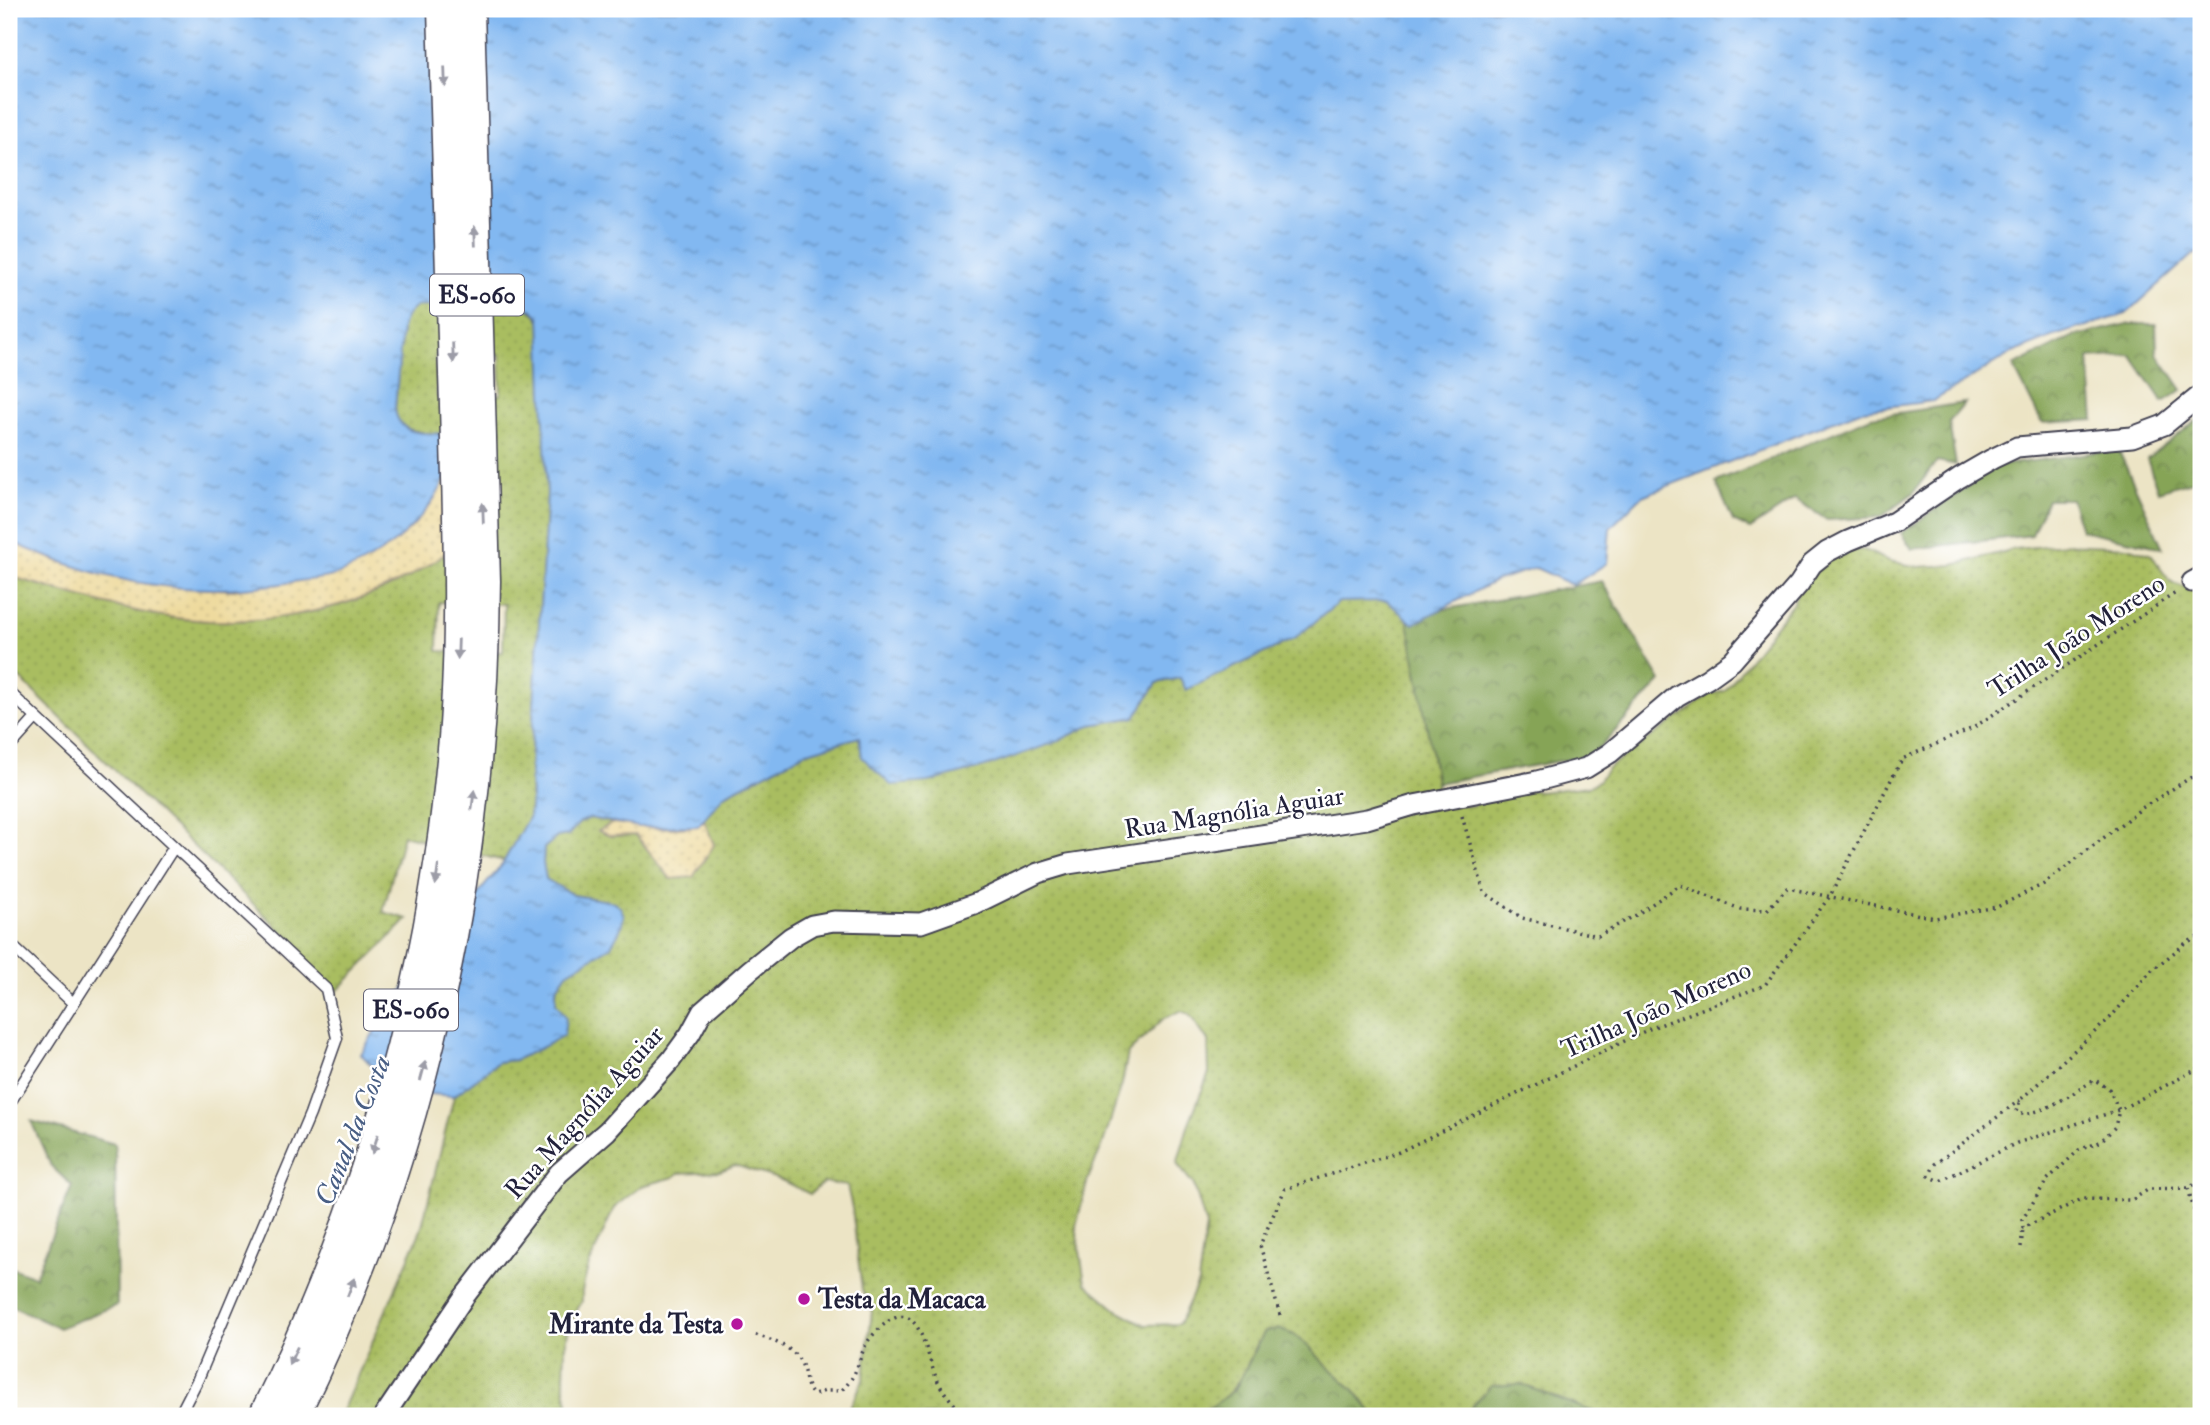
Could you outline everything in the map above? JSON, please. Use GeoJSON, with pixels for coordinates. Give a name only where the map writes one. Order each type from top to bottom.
{"type":"FeatureCollection","features":[{"type":"Feature","properties":{"kind":"main road","name":"ES-060"},"geometry":{"type":"LineString","coordinates":[[264,1416],[321,1293],[374,1146],[415,995],[443,841],[454,737],[460,581],[443,9]]}},
{"type":"Feature","properties":{"kind":"main road","name":"ES-060"},"geometry":{"type":"LineString","coordinates":[[293,1416],[345,1303],[399,1153],[440,1000],[468,844],[479,739],[485,581],[469,9]]}},
{"type":"Feature","properties":{"kind":"street","name":"Rua Magnólia Aguiar"},"geometry":{"type":"LineString","coordinates":[[384,1416],[464,1297],[559,1173],[607,1131],[648,1087],[690,1034],[702,1012],[791,937],[812,925],[834,921],[921,923],[977,903],[1038,873],[1068,864],[1367,819],[1586,768],[1610,753],[1677,696],[1732,661],[1790,594],[1812,564],[1827,552],[1894,522],[1959,478],[2017,447],[2132,437],[2164,425],[2201,396]]}},
{"type":"Feature","properties":{"kind":"lane"},"geometry":{"type":"LineString","coordinates":[[9,692],[326,989],[337,1038],[305,1126],[198,1379],[179,1416]]}},
{"type":"Feature","properties":{"kind":"lane"},"geometry":{"type":"LineString","coordinates":[[9,748],[36,718]]}},
{"type":"Feature","properties":{"kind":"lane"},"geometry":{"type":"LineString","coordinates":[[9,1104],[174,847]]}},
{"type":"Feature","properties":{"kind":"lane"},"geometry":{"type":"LineString","coordinates":[[9,943],[73,1003]]}},
{"type":"Feature","properties":{"kind":"path","name":"Trilha João Moreno"},"geometry":{"type":"LineString","coordinates":[[1280,1315],[1260,1245],[1285,1189],[1399,1152],[1649,1029],[1765,985],[1830,895],[1902,759],[1973,728],[2197,580]]}},
{"type":"Feature","properties":{"kind":"path"},"geometry":{"type":"LineString","coordinates":[[1456,797],[1484,892],[1522,918],[1598,936],[1636,915],[1680,885],[1741,909],[1767,910],[1787,888],[1935,918],[1997,907],[2044,884],[2141,808],[2201,771]]}},
{"type":"Feature","properties":{"kind":"path"},"geometry":{"type":"LineString","coordinates":[[2190,778],[2201,779]]}},
{"type":"Feature","properties":{"kind":"path"},"geometry":{"type":"LineString","coordinates":[[2201,935],[2186,943],[2151,971],[2110,1018],[2020,1100],[1935,1164],[1929,1176],[1940,1181],[2017,1143],[2119,1110],[2201,1067]]}},
{"type":"Feature","properties":{"kind":"path"},"geometry":{"type":"LineString","coordinates":[[2020,1100],[2017,1112],[2027,1115],[2048,1108],[2095,1080],[2109,1089],[2119,1110],[2115,1127],[2100,1142],[2079,1150],[2047,1180],[2022,1220],[2024,1228],[2021,1247]]}},
{"type":"Feature","properties":{"kind":"path"},"geometry":{"type":"LineString","coordinates":[[2024,1228],[2082,1199],[2132,1200],[2150,1189],[2188,1188],[2201,1181]]}},
{"type":"Feature","properties":{"kind":"path"},"geometry":{"type":"LineString","coordinates":[[2188,1188],[2197,1221],[2195,1252]]}},
{"type":"Feature","properties":{"kind":"path"},"geometry":{"type":"LineString","coordinates":[[757,1335],[779,1343],[796,1355],[810,1392],[814,1395],[825,1391],[841,1391],[855,1374],[870,1338],[886,1321],[895,1316],[907,1318],[918,1327],[927,1344],[937,1379],[951,1401],[966,1416]]}},
{"type":"Feature","properties":{"kind":"green space"},"geometry":{"type":"Polygon","coordinates":[[[417,306],[523,307],[536,314],[542,326],[547,494],[530,770],[531,800],[529,816],[504,861],[403,835],[383,912],[408,919],[337,991],[298,953],[301,950],[9,668],[9,576],[149,614],[230,621],[292,615],[353,601],[409,577],[434,561],[458,545],[422,432],[403,426],[395,409],[402,327],[407,315],[417,306]],[[500,354],[435,356],[437,397],[501,395],[500,354]],[[439,602],[438,651],[503,652],[504,604],[439,602]]]}},
{"type":"Feature","properties":{"kind":"green space"},"geometry":{"type":"Polygon","coordinates":[[[2127,324],[2156,324],[2157,353],[2182,390],[2163,402],[2131,355],[2089,358],[2094,420],[2042,423],[2013,366],[2072,337],[2127,324]]]}},
{"type":"Feature","properties":{"kind":"green space"},"geometry":{"type":"Polygon","coordinates":[[[1965,403],[1949,422],[1956,465],[1937,461],[1913,493],[1881,517],[1827,520],[1795,499],[1750,529],[1733,521],[1716,482],[1871,417],[1965,403]]]}},
{"type":"Feature","properties":{"kind":"green space"},"geometry":{"type":"Polygon","coordinates":[[[2201,417],[2201,478],[2158,491],[2147,459],[2201,417]]]}},
{"type":"Feature","properties":{"kind":"green space"},"geometry":{"type":"Polygon","coordinates":[[[2118,449],[2163,548],[2081,530],[2071,499],[2047,499],[2032,535],[1912,549],[1901,533],[1997,466],[2118,449]]]}},
{"type":"Feature","properties":{"kind":"green space"},"geometry":{"type":"Polygon","coordinates":[[[2065,544],[2129,547],[2152,555],[2171,581],[2183,587],[2201,587],[2201,1416],[1604,1416],[1520,1384],[1472,1406],[1468,1416],[1375,1416],[1354,1390],[1309,1347],[1258,1342],[1240,1379],[1225,1397],[1189,1416],[844,1416],[864,1378],[872,1311],[862,1290],[847,1186],[824,1182],[810,1194],[781,1180],[735,1165],[720,1171],[679,1173],[674,1177],[642,1186],[614,1208],[588,1267],[582,1301],[570,1323],[565,1347],[564,1382],[569,1409],[574,1416],[340,1416],[421,1230],[454,1096],[498,1062],[515,1060],[541,1048],[565,1017],[556,1003],[556,989],[567,973],[587,960],[614,902],[573,895],[546,879],[544,848],[557,837],[568,835],[580,822],[590,818],[613,823],[599,831],[610,836],[636,835],[671,879],[714,845],[704,820],[723,796],[804,753],[859,737],[1056,742],[1090,725],[1135,717],[1157,683],[1181,678],[1186,690],[1294,639],[1339,602],[1387,600],[1413,624],[1436,785],[1445,796],[1458,804],[1471,806],[1526,789],[1539,792],[1590,786],[1598,781],[1608,768],[1711,694],[1725,691],[1793,603],[1803,582],[1836,556],[1864,550],[1889,561],[1918,567],[1953,565],[2015,549],[2065,544]],[[1181,1011],[1164,1018],[1128,1053],[1122,1084],[1104,1141],[1088,1179],[1076,1226],[1085,1283],[1117,1310],[1145,1325],[1179,1324],[1198,1283],[1206,1226],[1194,1185],[1177,1164],[1189,1123],[1209,1073],[1208,1041],[1189,1014],[1181,1011]]]}},
{"type":"Feature","properties":{"kind":"green space"},"geometry":{"type":"Polygon","coordinates":[[[1602,581],[1661,681],[1593,755],[1437,783],[1407,616],[1602,581]]]}},
{"type":"Feature","properties":{"kind":"green space"},"geometry":{"type":"Polygon","coordinates":[[[31,1121],[115,1144],[117,1305],[59,1328],[9,1305],[9,1267],[35,1277],[72,1186],[51,1166],[31,1121]]]}},
{"type":"Feature","properties":{"kind":"green space"},"geometry":{"type":"Polygon","coordinates":[[[1278,1329],[1294,1335],[1309,1347],[1354,1390],[1375,1416],[1189,1416],[1206,1411],[1235,1389],[1265,1331],[1278,1329]]]}},
{"type":"Feature","properties":{"kind":"green space"},"geometry":{"type":"Polygon","coordinates":[[[1520,1384],[1604,1416],[1468,1416],[1472,1406],[1491,1386],[1520,1384]]]}},
{"type":"Feature","properties":{"kind":"sand"},"geometry":{"type":"Polygon","coordinates":[[[451,468],[458,545],[409,577],[382,590],[323,609],[230,621],[169,617],[89,599],[9,576],[9,541],[57,561],[131,581],[164,586],[234,590],[390,546],[412,527],[430,505],[451,468]]]}},
{"type":"Feature","properties":{"kind":"sand"},"geometry":{"type":"Polygon","coordinates":[[[704,820],[714,845],[693,877],[671,879],[636,835],[610,836],[598,831],[613,823],[679,828],[698,826],[704,820]]]}},
{"type":"Feature","properties":{"kind":"water"},"geometry":{"type":"Polygon","coordinates":[[[9,9],[2201,9],[2201,253],[2192,255],[2126,314],[2057,335],[2012,353],[1933,401],[1862,410],[1642,496],[1610,528],[1607,563],[1573,585],[1536,568],[1497,580],[1413,624],[1387,601],[1339,602],[1294,639],[1186,690],[1180,678],[1157,683],[1135,717],[1091,725],[1056,742],[985,767],[929,782],[891,785],[862,757],[859,737],[804,753],[724,795],[698,826],[639,827],[590,818],[580,822],[568,835],[557,837],[544,848],[546,879],[573,895],[614,902],[621,908],[624,916],[611,946],[567,973],[556,989],[556,1003],[566,1017],[564,1035],[515,1060],[498,1062],[454,1096],[418,1093],[394,1089],[361,1054],[382,1019],[432,949],[502,865],[529,816],[547,494],[540,318],[533,310],[523,307],[417,306],[409,313],[402,327],[395,409],[398,419],[409,430],[454,433],[451,466],[430,505],[404,534],[372,558],[336,575],[257,587],[215,589],[151,585],[99,574],[9,541],[9,9]]]}},
{"type":"Feature","properties":{"kind":"place","name":"Testa da Macaca"},"geometry":{"type":"Point","coordinates":[804,1299]}},
{"type":"Feature","properties":{"kind":"place","name":"Mirante da Testa"},"geometry":{"type":"Point","coordinates":[737,1324]}},
{"type":"Feature","properties":{"kind":"water label","name":"Canal da Costa"},"geometry":{"type":"Point","coordinates":[352,1130]}}]}
